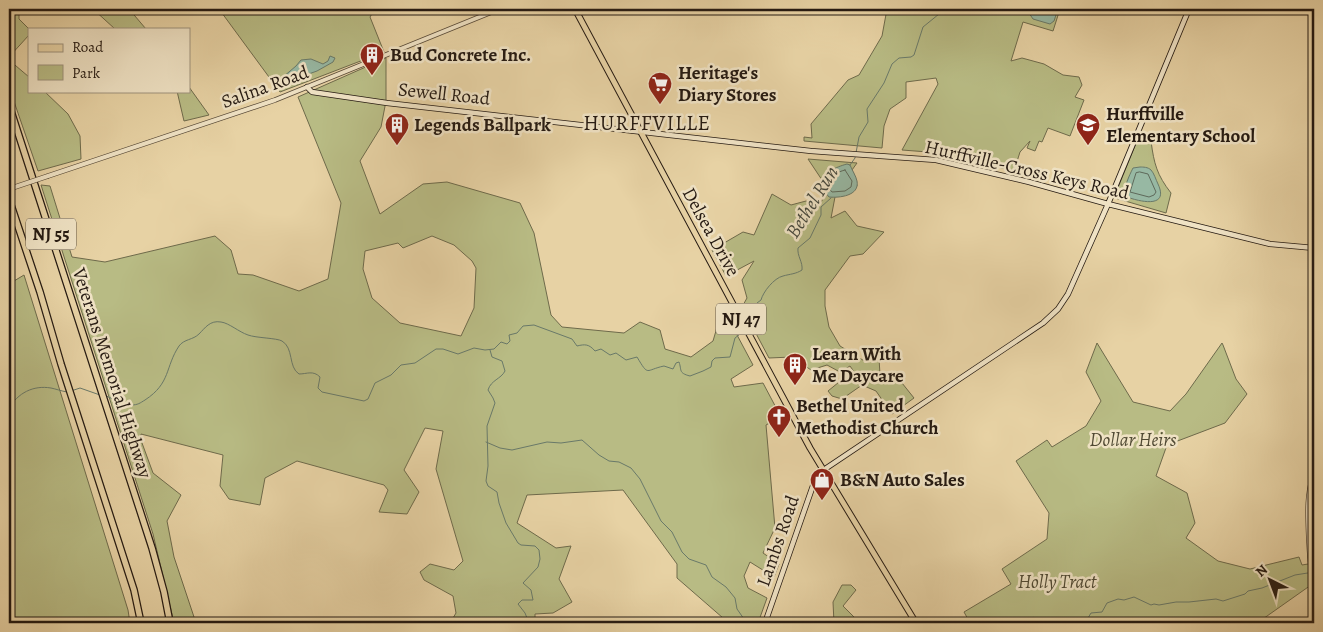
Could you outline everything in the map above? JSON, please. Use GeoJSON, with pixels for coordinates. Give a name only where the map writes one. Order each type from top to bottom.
{"type":"FeatureCollection","features":[{"type":"Feature","properties":{"kind":"highway","name":"Veterans Memorial Highway"},"geometry":{"type":"LineString","coordinates":[[9,105],[152,548],[170,623]]}},
{"type":"Feature","properties":{"kind":"highway","name":"NJ 55"},"geometry":{"type":"LineString","coordinates":[[9,199],[134,590],[141,623]]}},
{"type":"Feature","properties":{"kind":"main road","name":"Delsea Drive"},"geometry":{"type":"LineString","coordinates":[[575,9],[822,470],[916,623]]}},
{"type":"Feature","properties":{"kind":"main road"},"geometry":{"type":"LineString","coordinates":[[822,470],[1026,335],[1063,304],[1108,204],[1189,9]]}},
{"type":"Feature","properties":{"kind":"main road","name":"Sewell Road"},"geometry":{"type":"LineString","coordinates":[[307,87],[312,92],[387,103],[640,131]]}},
{"type":"Feature","properties":{"kind":"main road","name":"Hurffville-Cross Keys Road"},"geometry":{"type":"LineString","coordinates":[[640,131],[811,151],[951,163],[1270,244],[1313,248]]}},
{"type":"Feature","properties":{"kind":"main road","name":"Lambs Road"},"geometry":{"type":"LineString","coordinates":[[765,623],[816,477],[822,470]]}},
{"type":"Feature","properties":{"kind":"street","name":"Salina Road"},"geometry":{"type":"LineString","coordinates":[[9,189],[253,107],[499,9]]}},
{"type":"Feature","properties":{"kind":"street"},"geometry":{"type":"LineString","coordinates":[[1313,248],[1314,261]]}},
{"type":"Feature","properties":{"kind":"street"},"geometry":{"type":"LineString","coordinates":[[1314,473],[1308,503],[1310,567],[1314,584]]}},
{"type":"Feature","properties":{"kind":"green space"},"geometry":{"type":"Polygon","coordinates":[[[9,9],[19,9],[19,19],[28,28],[28,36],[9,57],[9,9]]]}},
{"type":"Feature","properties":{"kind":"green space"},"geometry":{"type":"Polygon","coordinates":[[[93,9],[129,9],[145,28],[114,28],[93,9]]]}},
{"type":"Feature","properties":{"kind":"green space"},"geometry":{"type":"Polygon","coordinates":[[[219,9],[375,9],[370,17],[384,52],[280,92],[219,9]]]}},
{"type":"Feature","properties":{"kind":"green space"},"geometry":{"type":"Polygon","coordinates":[[[887,9],[1060,9],[1053,31],[1023,22],[1011,61],[1022,58],[1044,64],[1063,75],[1079,77],[1082,85],[1075,97],[1084,100],[1070,136],[1048,128],[1042,142],[1039,141],[1035,151],[1027,148],[1030,141],[1020,152],[1014,171],[941,153],[902,150],[938,84],[936,78],[906,82],[906,98],[890,109],[884,126],[882,148],[804,141],[804,137],[812,138],[811,124],[848,80],[859,75],[882,36],[887,9]]]}},
{"type":"Feature","properties":{"kind":"green space"},"geometry":{"type":"Polygon","coordinates":[[[386,58],[386,101],[381,127],[360,161],[380,214],[423,184],[447,182],[520,203],[534,233],[551,315],[562,327],[624,333],[640,322],[660,330],[665,349],[691,357],[713,341],[718,324],[728,318],[753,365],[731,379],[734,387],[763,383],[781,417],[766,425],[775,528],[763,553],[779,564],[774,577],[750,562],[744,576],[748,588],[767,598],[758,623],[720,623],[723,618],[677,578],[677,564],[623,490],[527,495],[517,523],[556,548],[571,546],[559,579],[572,602],[553,613],[535,614],[535,623],[450,623],[456,613],[453,596],[424,580],[420,572],[430,564],[454,570],[463,561],[436,469],[443,431],[425,428],[404,470],[419,492],[407,514],[379,512],[388,490],[384,485],[297,461],[265,478],[260,505],[229,499],[220,486],[223,455],[141,434],[142,443],[153,473],[181,495],[167,521],[174,557],[196,623],[174,623],[153,534],[41,185],[50,186],[72,257],[105,262],[215,236],[231,250],[238,274],[253,275],[299,291],[328,279],[341,203],[298,97],[386,58]],[[432,236],[403,248],[398,243],[365,251],[363,269],[372,298],[400,323],[461,336],[474,308],[476,268],[472,261],[454,245],[432,236]]]}},
{"type":"Feature","properties":{"kind":"green space"},"geometry":{"type":"Polygon","coordinates":[[[9,60],[28,76],[28,92],[45,92],[68,114],[80,136],[81,159],[38,171],[9,87],[9,60]]]}},
{"type":"Feature","properties":{"kind":"green space"},"geometry":{"type":"Polygon","coordinates":[[[190,88],[209,115],[184,121],[177,92],[190,92],[190,88]]]}},
{"type":"Feature","properties":{"kind":"green space"},"geometry":{"type":"Polygon","coordinates":[[[1139,136],[1151,141],[1157,169],[1162,181],[1171,193],[1166,213],[1115,198],[1139,136]]]}},
{"type":"Feature","properties":{"kind":"green space"},"geometry":{"type":"Polygon","coordinates":[[[808,159],[857,163],[852,170],[857,186],[835,197],[831,218],[845,211],[857,226],[884,232],[863,254],[850,256],[825,290],[825,306],[829,327],[840,346],[866,362],[879,358],[880,375],[894,373],[914,398],[892,414],[876,391],[862,385],[842,399],[832,396],[828,391],[844,378],[857,376],[850,366],[840,372],[827,365],[811,370],[792,357],[769,358],[742,307],[747,298],[742,280],[754,261],[726,276],[712,250],[743,232],[754,235],[772,194],[791,205],[806,201],[817,206],[827,195],[822,180],[808,159]]]}},
{"type":"Feature","properties":{"kind":"green space"},"geometry":{"type":"Polygon","coordinates":[[[24,275],[128,610],[130,623],[9,623],[9,284],[24,275]]]}},
{"type":"Feature","properties":{"kind":"green space"},"geometry":{"type":"Polygon","coordinates":[[[1097,343],[1133,402],[1170,411],[1186,394],[1222,343],[1236,379],[1247,394],[1225,423],[1167,445],[1156,476],[1187,493],[1195,523],[1186,538],[1218,561],[1250,569],[1299,557],[1302,565],[1314,563],[1314,585],[1311,585],[1255,623],[966,623],[969,621],[964,612],[1011,584],[1002,569],[1047,539],[1049,513],[1016,461],[1047,440],[1052,447],[1086,426],[1101,401],[1086,372],[1097,343]]]}},
{"type":"Feature","properties":{"kind":"green space"},"geometry":{"type":"Polygon","coordinates":[[[1314,527],[1314,563],[1311,532],[1314,527]]]}},
{"type":"Feature","properties":{"kind":"green space"},"geometry":{"type":"Polygon","coordinates":[[[842,585],[851,585],[856,590],[843,606],[860,623],[834,623],[833,602],[842,585]]]}},
{"type":"Feature","properties":{"kind":"water"},"geometry":{"type":"Polygon","coordinates":[[[1030,9],[1058,9],[1054,21],[1050,24],[1033,19],[1029,13],[1030,9]]]}},
{"type":"Feature","properties":{"kind":"water"},"geometry":{"type":"Polygon","coordinates":[[[330,56],[335,58],[333,62],[317,71],[286,82],[283,81],[283,77],[301,60],[311,59],[323,64],[328,61],[330,56]]]}},
{"type":"Feature","properties":{"kind":"water"},"geometry":{"type":"Polygon","coordinates":[[[847,164],[850,165],[856,179],[857,186],[855,190],[848,195],[829,197],[821,187],[826,174],[847,164]]]}},
{"type":"Feature","properties":{"kind":"water"},"geometry":{"type":"Polygon","coordinates":[[[1133,168],[1148,168],[1154,175],[1161,192],[1160,198],[1156,201],[1136,200],[1124,196],[1128,178],[1133,168]]]}},
{"type":"Feature","properties":{"kind":"waterway","name":"Bethel Run"},"geometry":{"type":"LineString","coordinates":[[850,165],[855,158],[859,137],[868,122],[867,109],[884,83],[892,64],[899,58],[914,55],[923,27],[943,9]]}},
{"type":"Feature","properties":{"kind":"waterway","name":"Bethel Run"},"geometry":{"type":"LineString","coordinates":[[748,329],[754,324],[757,314],[757,303],[761,300],[769,286],[780,277],[802,270],[798,248],[810,238],[821,215],[821,207],[831,198]]}},
{"type":"Feature","properties":{"kind":"waterway"},"geometry":{"type":"LineString","coordinates":[[106,396],[128,405],[137,404],[145,400],[153,394],[163,381],[179,346],[197,336],[211,323],[217,322],[227,324],[248,335],[282,341],[286,344],[293,367],[299,374],[312,373],[320,377],[318,388],[322,392],[364,401],[368,399],[375,383],[391,375],[401,365],[415,363],[436,349],[443,349],[458,354],[474,348],[494,349],[501,342],[507,344],[510,341],[509,335],[517,333],[523,326],[534,325],[572,339],[577,346],[587,345],[595,351],[601,349],[610,355],[616,353],[626,360],[637,357],[648,371],[664,366],[673,369],[676,363],[679,362],[681,371],[690,376],[711,367],[712,361],[715,358],[730,357],[735,338],[744,331]]}},
{"type":"Feature","properties":{"kind":"waterway"},"geometry":{"type":"LineString","coordinates":[[490,350],[492,357],[502,361],[505,371],[491,384],[488,390],[495,403],[487,426],[488,466],[486,481],[488,486],[497,492],[506,523],[518,543],[535,546],[539,550],[540,559],[538,567],[523,583],[531,590],[533,600],[522,600],[518,604],[525,613],[529,623]]}},
{"type":"Feature","properties":{"kind":"waterway"},"geometry":{"type":"LineString","coordinates":[[9,408],[21,394],[32,389],[44,387],[67,392]]}},
{"type":"Feature","properties":{"kind":"waterway"},"geometry":{"type":"LineString","coordinates":[[71,391],[80,388],[100,395]]}},
{"type":"Feature","properties":{"kind":"waterway"},"geometry":{"type":"LineString","coordinates":[[486,442],[500,448],[512,450],[547,442],[561,443],[582,440],[609,461],[619,462],[631,468],[640,479],[661,521],[672,532],[682,552],[689,559],[706,565],[712,577],[726,587],[735,598],[737,609],[745,623]]}},
{"type":"Feature","properties":{"kind":"waterway"},"geometry":{"type":"LineString","coordinates":[[1085,623],[1091,613],[1102,612],[1107,603],[1118,599],[1124,600],[1134,597],[1151,605],[1216,599],[1223,601],[1295,575],[1314,572]]}},
{"type":"Feature","properties":{"kind":"waterway"},"geometry":{"type":"LineString","coordinates":[[1027,623],[1034,617],[1038,623]]}},
{"type":"Feature","properties":{"kind":"waterway"},"geometry":{"type":"LineString","coordinates":[[1055,623],[1059,623]]}},
{"type":"Feature","properties":{"kind":"place","name":"Bud Concrete Inc."},"geometry":{"type":"Point","coordinates":[372,76]}},
{"type":"Feature","properties":{"kind":"place","name":"Heritage's Diary Stores"},"geometry":{"type":"Point","coordinates":[660,105]}},
{"type":"Feature","properties":{"kind":"place","name":"Legends Ballpark"},"geometry":{"type":"Point","coordinates":[397,146]}},
{"type":"Feature","properties":{"kind":"place","name":"Hurffville Elementary School"},"geometry":{"type":"Point","coordinates":[1088,146]}},
{"type":"Feature","properties":{"kind":"place","name":"Learn With Me Daycare"},"geometry":{"type":"Point","coordinates":[795,386]}},
{"type":"Feature","properties":{"kind":"place","name":"Bethel United Methodist Church"},"geometry":{"type":"Point","coordinates":[779,438]}},
{"type":"Feature","properties":{"kind":"place","name":"B&N Auto Sales"},"geometry":{"type":"Point","coordinates":[822,501]}},
{"type":"Feature","properties":{"kind":"district","name":"HURFFVILLE"},"geometry":{"type":"Point","coordinates":[647,123]}},
{"type":"Feature","properties":{"kind":"park label","name":"Dollar Heirs"},"geometry":{"type":"Point","coordinates":[1133,440]}},
{"type":"Feature","properties":{"kind":"park label","name":"Holly Tract"},"geometry":{"type":"Point","coordinates":[1057,582]}}]}
